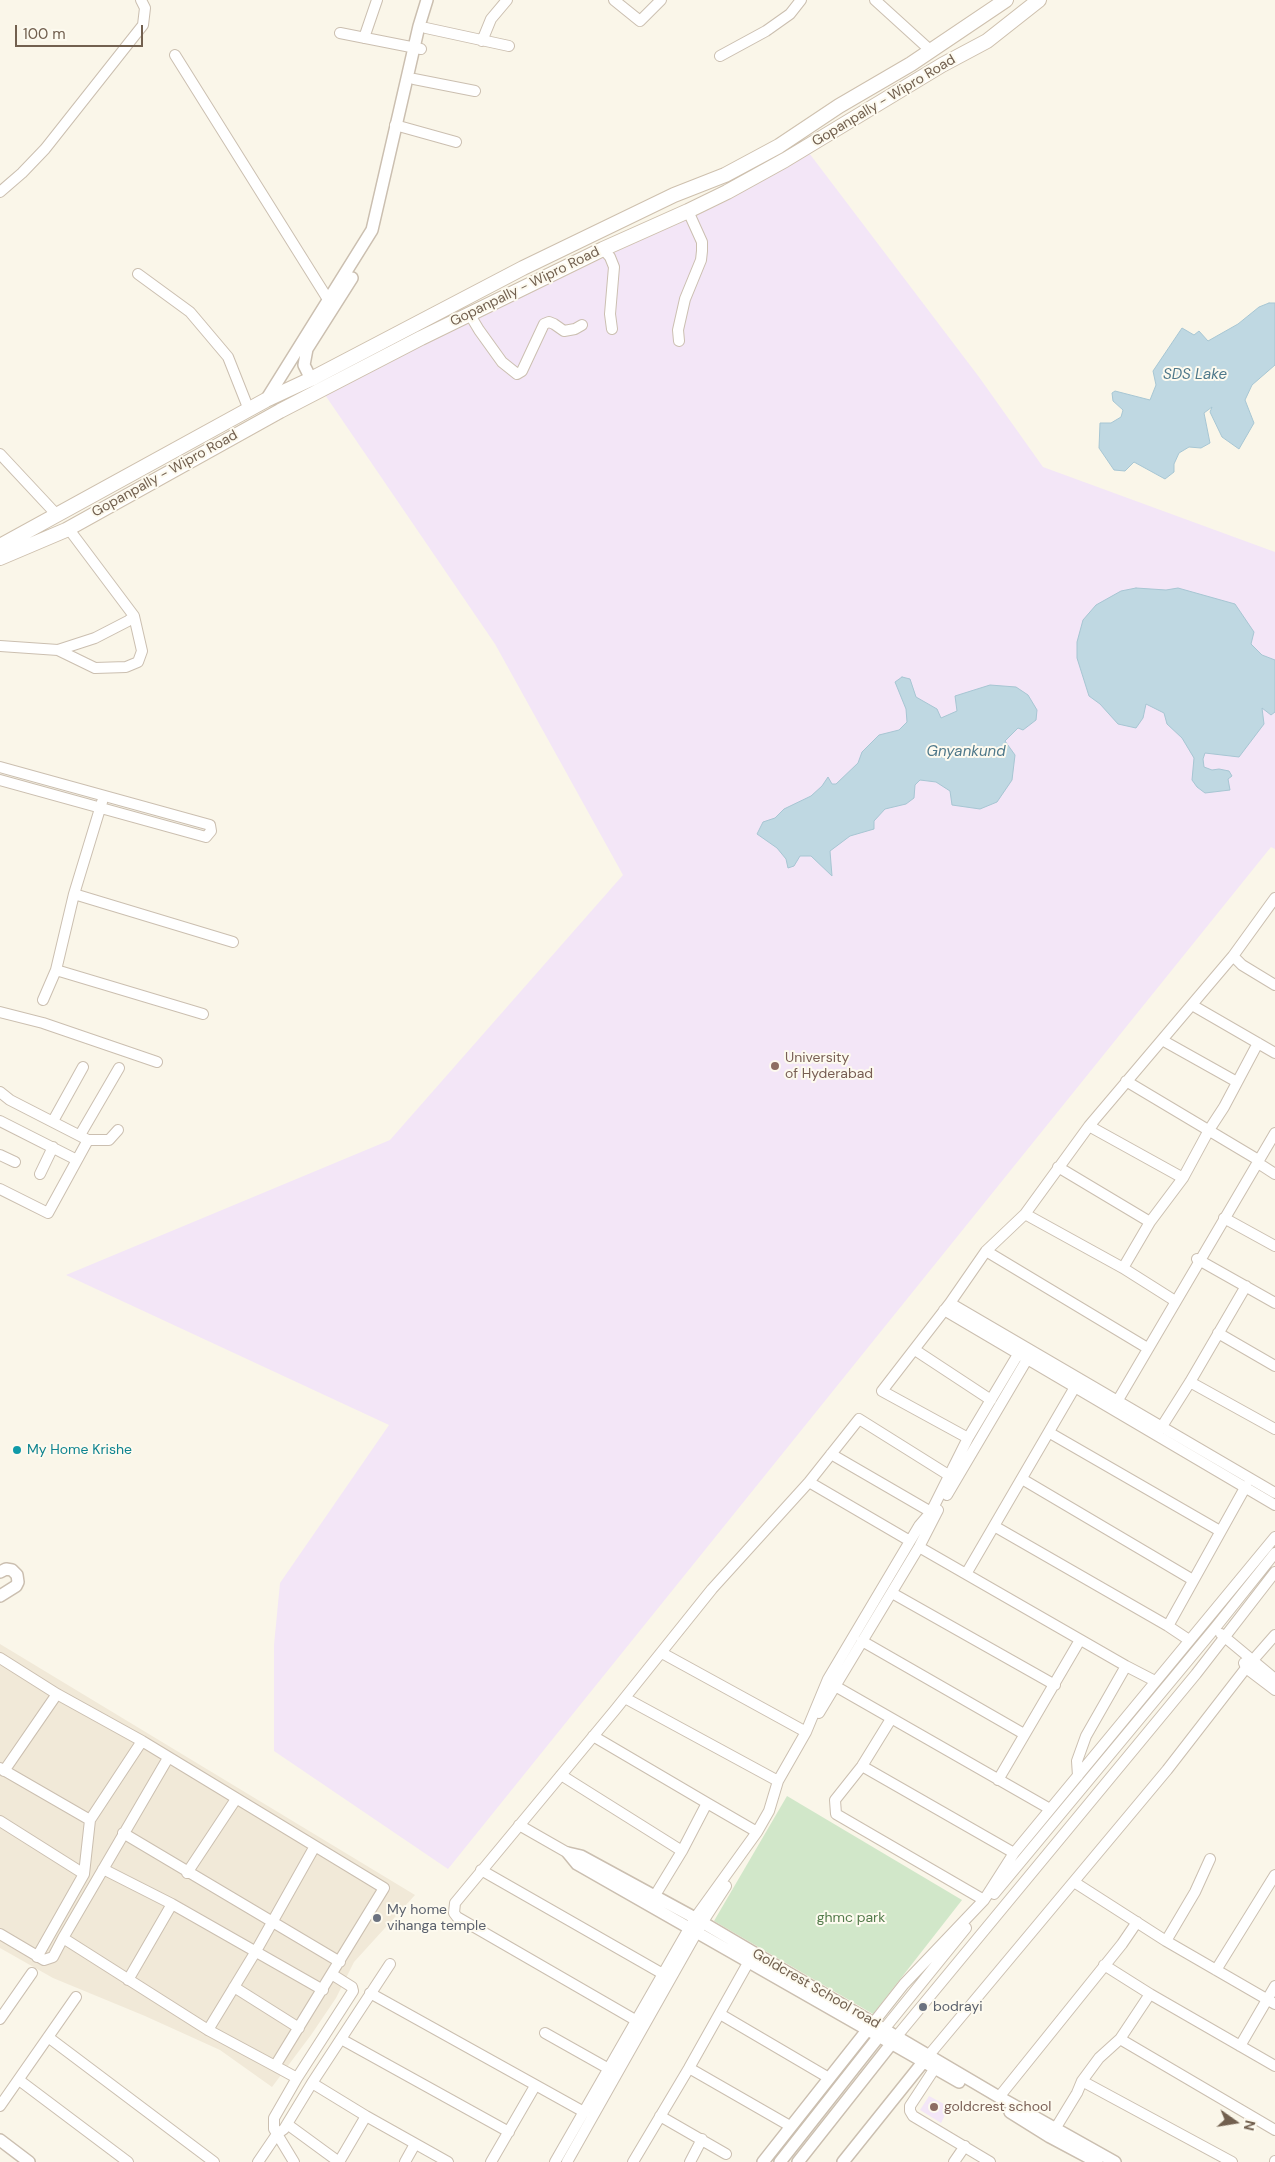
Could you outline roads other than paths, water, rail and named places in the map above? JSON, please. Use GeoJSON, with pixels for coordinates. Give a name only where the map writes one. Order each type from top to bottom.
{"type":"FeatureCollection","features":[{"type":"Feature","properties":{"kind":"main road","name":"Gopanpally - Wipro Road"},"geometry":{"type":"LineString","coordinates":[[0,546],[266,400],[311,379],[474,293],[646,208],[725,175],[779,146],[839,106],[911,64],[1006,0]]}},
{"type":"Feature","properties":{"kind":"main road","name":"Gopanpally - Wipro Road"},"geometry":{"type":"LineString","coordinates":[[0,558],[68,528],[280,410],[603,249],[688,212],[785,160],[987,41],[1039,0]]}},
{"type":"Feature","properties":{"kind":"main road"},"geometry":{"type":"LineString","coordinates":[[911,64],[925,76]]}},
{"type":"Feature","properties":{"kind":"main road"},"geometry":{"type":"LineString","coordinates":[[488,286],[496,301]]}},
{"type":"Feature","properties":{"kind":"main road"},"geometry":{"type":"LineString","coordinates":[[474,293],[476,312]]}},
{"type":"Feature","properties":{"kind":"street"},"geometry":{"type":"LineString","coordinates":[[0,192],[45,150],[144,25],[145,8],[141,0]]}},
{"type":"Feature","properties":{"kind":"street"},"geometry":{"type":"LineString","coordinates":[[364,38],[376,0]]}},
{"type":"Feature","properties":{"kind":"street"},"geometry":{"type":"LineString","coordinates":[[266,400],[372,230],[428,0]]}},
{"type":"Feature","properties":{"kind":"street"},"geometry":{"type":"LineString","coordinates":[[311,379],[304,365],[307,349],[378,233],[398,126],[414,79],[417,48],[426,28],[432,0]]}},
{"type":"Feature","properties":{"kind":"street"},"geometry":{"type":"LineString","coordinates":[[482,40],[499,0]]}},
{"type":"Feature","properties":{"kind":"street"},"geometry":{"type":"LineString","coordinates":[[491,19],[507,0]]}},
{"type":"Feature","properties":{"kind":"street"},"geometry":{"type":"LineString","coordinates":[[615,0],[640,21],[661,0]]}},
{"type":"Feature","properties":{"kind":"street"},"geometry":{"type":"LineString","coordinates":[[720,56],[766,31],[790,14],[801,0]]}},
{"type":"Feature","properties":{"kind":"street"},"geometry":{"type":"LineString","coordinates":[[875,0],[930,50]]}},
{"type":"Feature","properties":{"kind":"street"},"geometry":{"type":"LineString","coordinates":[[426,28],[509,46]]}},
{"type":"Feature","properties":{"kind":"street"},"geometry":{"type":"LineString","coordinates":[[340,33],[417,48]]}},
{"type":"Feature","properties":{"kind":"street"},"geometry":{"type":"LineString","coordinates":[[175,55],[329,301]]}},
{"type":"Feature","properties":{"kind":"street"},"geometry":{"type":"LineString","coordinates":[[414,79],[474,91]]}},
{"type":"Feature","properties":{"kind":"street"},"geometry":{"type":"LineString","coordinates":[[398,126],[456,142]]}},
{"type":"Feature","properties":{"kind":"street"},"geometry":{"type":"LineString","coordinates":[[679,341],[678,330],[685,299],[701,260],[702,251],[702,242],[688,212]]}},
{"type":"Feature","properties":{"kind":"street"},"geometry":{"type":"LineString","coordinates":[[603,249],[610,257],[614,267],[610,319],[612,329]]}},
{"type":"Feature","properties":{"kind":"street"},"geometry":{"type":"LineString","coordinates":[[138,274],[190,312],[228,357],[249,410]]}},
{"type":"Feature","properties":{"kind":"street"},"geometry":{"type":"LineString","coordinates":[[476,312],[479,330],[502,362],[517,374],[522,371],[544,324],[549,322],[564,331],[582,325]]}},
{"type":"Feature","properties":{"kind":"street"},"geometry":{"type":"LineString","coordinates":[[0,454],[57,515]]}},
{"type":"Feature","properties":{"kind":"street"},"geometry":{"type":"LineString","coordinates":[[0,646],[58,650],[95,668],[126,666],[138,662],[142,651],[134,616],[68,528]]}},
{"type":"Feature","properties":{"kind":"street"},"geometry":{"type":"LineString","coordinates":[[58,650],[94,638],[128,622],[134,616]]}},
{"type":"Feature","properties":{"kind":"street"},"geometry":{"type":"LineString","coordinates":[[0,767],[210,825],[211,831],[206,838],[0,780]]}},
{"type":"Feature","properties":{"kind":"street"},"geometry":{"type":"LineString","coordinates":[[43,1000],[56,970],[74,894],[103,796]]}},
{"type":"Feature","properties":{"kind":"street"},"geometry":{"type":"LineString","coordinates":[[74,894],[233,942]]}},
{"type":"Feature","properties":{"kind":"street"},"geometry":{"type":"LineString","coordinates":[[968,1438],[882,1391],[915,1350],[986,1250],[1025,1214],[1089,1126],[1233,956],[1275,898]]}},
{"type":"Feature","properties":{"kind":"street"},"geometry":{"type":"LineString","coordinates":[[1233,956],[1242,965],[1275,985]]}},
{"type":"Feature","properties":{"kind":"street"},"geometry":{"type":"LineString","coordinates":[[56,970],[204,1014]]}},
{"type":"Feature","properties":{"kind":"street"},"geometry":{"type":"LineString","coordinates":[[1192,1005],[1275,1053]]}},
{"type":"Feature","properties":{"kind":"street"},"geometry":{"type":"LineString","coordinates":[[0,1012],[44,1023],[157,1062]]}},
{"type":"Feature","properties":{"kind":"street"},"geometry":{"type":"LineString","coordinates":[[1162,1040],[1237,1082]]}},
{"type":"Feature","properties":{"kind":"street"},"geometry":{"type":"LineString","coordinates":[[1123,1268],[1150,1222],[1183,1178],[1209,1130],[1217,1120],[1258,1043]]}},
{"type":"Feature","properties":{"kind":"street"},"geometry":{"type":"LineString","coordinates":[[53,1121],[84,1067]]}},
{"type":"Feature","properties":{"kind":"street"},"geometry":{"type":"LineString","coordinates":[[0,1189],[48,1213],[77,1160],[84,1137],[119,1068]]}},
{"type":"Feature","properties":{"kind":"street"},"geometry":{"type":"LineString","coordinates":[[1126,1081],[1209,1130],[1275,1174]]}},
{"type":"Feature","properties":{"kind":"street"},"geometry":{"type":"LineString","coordinates":[[0,1092],[10,1100],[84,1137],[109,1140],[118,1130]]}},
{"type":"Feature","properties":{"kind":"street"},"geometry":{"type":"LineString","coordinates":[[0,1121],[77,1160]]}},
{"type":"Feature","properties":{"kind":"street"},"geometry":{"type":"LineString","coordinates":[[1089,1126],[1183,1178]]}},
{"type":"Feature","properties":{"kind":"street"},"geometry":{"type":"LineString","coordinates":[[1115,1397],[1172,1299],[1199,1260],[1235,1189],[1273,1137]]}},
{"type":"Feature","properties":{"kind":"street"},"geometry":{"type":"LineString","coordinates":[[40,1174],[53,1147]]}},
{"type":"Feature","properties":{"kind":"street"},"geometry":{"type":"LineString","coordinates":[[0,1155],[15,1162]]}},
{"type":"Feature","properties":{"kind":"street"},"geometry":{"type":"LineString","coordinates":[[1108,1406],[1199,1260],[1256,1160]]}},
{"type":"Feature","properties":{"kind":"street"},"geometry":{"type":"LineString","coordinates":[[1058,1167],[1150,1222]]}},
{"type":"Feature","properties":{"kind":"street"},"geometry":{"type":"LineString","coordinates":[[1025,1214],[1123,1268],[1172,1299]]}},
{"type":"Feature","properties":{"kind":"street"},"geometry":{"type":"LineString","coordinates":[[1224,1218],[1275,1246]]}},
{"type":"Feature","properties":{"kind":"street"},"geometry":{"type":"LineString","coordinates":[[986,1250],[1144,1346]]}},
{"type":"Feature","properties":{"kind":"street"},"geometry":{"type":"LineString","coordinates":[[1199,1260],[1275,1303]]}},
{"type":"Feature","properties":{"kind":"street"},"geometry":{"type":"LineString","coordinates":[[1156,1436],[1246,1286]]}},
{"type":"Feature","properties":{"kind":"street"},"geometry":{"type":"LineString","coordinates":[[947,1306],[1025,1353],[1075,1388],[1246,1486],[1275,1505]]}},
{"type":"Feature","properties":{"kind":"street"},"geometry":{"type":"LineString","coordinates":[[1218,1333],[1275,1366]]}},
{"type":"Feature","properties":{"kind":"street"},"geometry":{"type":"LineString","coordinates":[[915,1350],[992,1400]]}},
{"type":"Feature","properties":{"kind":"street"},"geometry":{"type":"LineString","coordinates":[[1025,1353],[1115,1397],[1275,1493]]}},
{"type":"Feature","properties":{"kind":"street"},"geometry":{"type":"LineString","coordinates":[[923,1528],[968,1438],[1025,1353]]}},
{"type":"Feature","properties":{"kind":"street"},"geometry":{"type":"LineString","coordinates":[[567,2162],[696,1926],[769,1811],[778,1781],[806,1732],[828,1679],[914,1544],[1025,1353]]}},
{"type":"Feature","properties":{"kind":"street"},"geometry":{"type":"LineString","coordinates":[[1190,1382],[1275,1429]]}},
{"type":"Feature","properties":{"kind":"street"},"geometry":{"type":"LineString","coordinates":[[966,1574],[1075,1388]]}},
{"type":"Feature","properties":{"kind":"street"},"geometry":{"type":"LineString","coordinates":[[636,2021],[457,1917],[454,1913],[455,1902],[662,1653],[712,1588],[809,1482],[859,1420],[950,1476]]}},
{"type":"Feature","properties":{"kind":"street"},"geometry":{"type":"LineString","coordinates":[[1050,1432],[1220,1531]]}},
{"type":"Feature","properties":{"kind":"street"},"geometry":{"type":"LineString","coordinates":[[831,1454],[931,1512]]}},
{"type":"Feature","properties":{"kind":"street"},"geometry":{"type":"LineString","coordinates":[[1022,1479],[1194,1580]]}},
{"type":"Feature","properties":{"kind":"street"},"geometry":{"type":"LineString","coordinates":[[809,1482],[1080,1640],[1155,1681]]}},
{"type":"Feature","properties":{"kind":"street"},"geometry":{"type":"LineString","coordinates":[[1168,1626],[1246,1486]]}},
{"type":"Feature","properties":{"kind":"street"},"geometry":{"type":"LineString","coordinates":[[994,1526],[1189,1640]]}},
{"type":"Feature","properties":{"kind":"street"},"geometry":{"type":"LineString","coordinates":[[763,2162],[904,1984],[984,1900],[1014,1853],[1189,1640],[1211,1625],[1275,1537]]}},
{"type":"Feature","properties":{"kind":"street"},"geometry":{"type":"LineString","coordinates":[[555,2162],[663,1974],[773,1811],[781,1782],[835,1686],[892,1593],[914,1544]]}},
{"type":"Feature","properties":{"kind":"street"},"geometry":{"type":"LineString","coordinates":[[780,2162],[882,2032],[1211,1625],[1275,1553]]}},
{"type":"Feature","properties":{"kind":"street"},"geometry":{"type":"LineString","coordinates":[[0,1572],[6,1569],[12,1570],[18,1575],[16,1586],[0,1596]]}},
{"type":"Feature","properties":{"kind":"street"},"geometry":{"type":"LineString","coordinates":[[798,2162],[895,2040],[1224,1638],[1275,1572]]}},
{"type":"Feature","properties":{"kind":"street"},"geometry":{"type":"LineString","coordinates":[[892,1593],[1055,1685]]}},
{"type":"Feature","properties":{"kind":"street"},"geometry":{"type":"LineString","coordinates":[[1211,1625],[1239,1651],[1246,1653],[1250,1664],[1275,1690]]}},
{"type":"Feature","properties":{"kind":"street"},"geometry":{"type":"LineString","coordinates":[[843,2162],[926,2058],[1167,1770],[1275,1634]]}},
{"type":"Feature","properties":{"kind":"street"},"geometry":{"type":"LineString","coordinates":[[998,1780],[1080,1640]]}},
{"type":"Feature","properties":{"kind":"street"},"geometry":{"type":"LineString","coordinates":[[862,1641],[1024,1734]]}},
{"type":"Feature","properties":{"kind":"street"},"geometry":{"type":"LineString","coordinates":[[662,1653],[806,1732]]}},
{"type":"Feature","properties":{"kind":"street"},"geometry":{"type":"LineString","coordinates":[[0,1658],[57,1694],[142,1741],[384,1888],[275,2066]]}},
{"type":"Feature","properties":{"kind":"street"},"geometry":{"type":"LineString","coordinates":[[1250,1664],[1275,1679]]}},
{"type":"Feature","properties":{"kind":"street"},"geometry":{"type":"LineString","coordinates":[[1078,1776],[1077,1761],[1086,1736],[1126,1666]]}},
{"type":"Feature","properties":{"kind":"street"},"geometry":{"type":"LineString","coordinates":[[835,1686],[1050,1809]]}},
{"type":"Feature","properties":{"kind":"street"},"geometry":{"type":"LineString","coordinates":[[57,1694],[2,1770],[90,1820]]}},
{"type":"Feature","properties":{"kind":"street"},"geometry":{"type":"LineString","coordinates":[[625,1698],[778,1781]]}},
{"type":"Feature","properties":{"kind":"street"},"geometry":{"type":"LineString","coordinates":[[890,1719],[862,1766],[835,1800],[836,1814],[984,1900]]}},
{"type":"Feature","properties":{"kind":"street"},"geometry":{"type":"LineString","coordinates":[[594,1736],[757,1832]]}},
{"type":"Feature","properties":{"kind":"street"},"geometry":{"type":"LineString","coordinates":[[37,1957],[84,1874],[90,1820],[142,1741]]}},
{"type":"Feature","properties":{"kind":"street"},"geometry":{"type":"LineString","coordinates":[[0,1934],[37,1957],[44,1960],[53,1957],[122,1833],[168,1758]]}},
{"type":"Feature","properties":{"kind":"street"},"geometry":{"type":"LineString","coordinates":[[862,1766],[1014,1853]]}},
{"type":"Feature","properties":{"kind":"street"},"geometry":{"type":"LineString","coordinates":[[561,1775],[682,1851]]}},
{"type":"Feature","properties":{"kind":"street"},"geometry":{"type":"LineString","coordinates":[[188,1873],[236,1799]]}},
{"type":"Feature","properties":{"kind":"street"},"geometry":{"type":"LineString","coordinates":[[654,1897],[682,1851],[707,1803]]}},
{"type":"Feature","properties":{"kind":"street"},"geometry":{"type":"LineString","coordinates":[[0,1821],[84,1874]]}},
{"type":"Feature","properties":{"kind":"street"},"geometry":{"type":"LineString","coordinates":[[519,1825],[568,1853],[581,1856],[654,1897],[696,1926]]}},
{"type":"Feature","properties":{"kind":"street"},"geometry":{"type":"LineString","coordinates":[[122,1833],[340,1962]]}},
{"type":"Feature","properties":{"kind":"street"},"geometry":{"type":"LineString","coordinates":[[208,2030],[256,1951],[315,1846]]}},
{"type":"Feature","properties":{"kind":"street"},"geometry":{"type":"LineString","coordinates":[[568,1853],[577,1864],[696,1926]]}},
{"type":"Feature","properties":{"kind":"street"},"geometry":{"type":"LineString","coordinates":[[1166,1941],[1194,1892],[1210,1859]]}},
{"type":"Feature","properties":{"kind":"street"},"geometry":{"type":"LineString","coordinates":[[102,1868],[172,1904],[323,1990]]}},
{"type":"Feature","properties":{"kind":"street"},"geometry":{"type":"LineString","coordinates":[[480,1870],[663,1974]]}},
{"type":"Feature","properties":{"kind":"street"},"geometry":{"type":"LineString","coordinates":[[1216,1970],[1275,1874]]}},
{"type":"Feature","properties":{"kind":"street"},"geometry":{"type":"LineString","coordinates":[[1074,1882],[1166,1941],[1271,2002]]}},
{"type":"Feature","properties":{"kind":"street"},"geometry":{"type":"LineString","coordinates":[[128,1980],[172,1904]]}},
{"type":"Feature","properties":{"kind":"street"},"geometry":{"type":"LineString","coordinates":[[999,2097],[1122,1944],[1137,1922]]}},
{"type":"Feature","properties":{"kind":"street","name":"Goldcrest School road"},"geometry":{"type":"LineString","coordinates":[[696,1926],[748,1963],[871,2025]]}},
{"type":"Feature","properties":{"kind":"street","name":"Goldcrest School road"},"geometry":{"type":"LineString","coordinates":[[696,1926],[926,2058]]}},
{"type":"Feature","properties":{"kind":"street"},"geometry":{"type":"LineString","coordinates":[[63,1938],[208,2030],[296,2078]]}},
{"type":"Feature","properties":{"kind":"street"},"geometry":{"type":"LineString","coordinates":[[633,2162],[748,1963]]}},
{"type":"Feature","properties":{"kind":"street"},"geometry":{"type":"LineString","coordinates":[[258,2162],[277,2134],[288,2124],[370,1992],[390,1964]]}},
{"type":"Feature","properties":{"kind":"street"},"geometry":{"type":"LineString","coordinates":[[1104,1965],[1150,1994],[1275,2066]]}},
{"type":"Feature","properties":{"kind":"street"},"geometry":{"type":"LineString","coordinates":[[0,2019],[32,1973]]}},
{"type":"Feature","properties":{"kind":"street"},"geometry":{"type":"LineString","coordinates":[[294,2162],[273,2126],[274,2118],[296,2078],[353,1991],[352,1987],[332,1975]]}},
{"type":"Feature","properties":{"kind":"street"},"geometry":{"type":"LineString","coordinates":[[1240,2046],[1271,2002],[1275,1986]]}},
{"type":"Feature","properties":{"kind":"street"},"geometry":{"type":"LineString","coordinates":[[234,1987],[299,2028]]}},
{"type":"Feature","properties":{"kind":"street"},"geometry":{"type":"LineString","coordinates":[[370,1992],[584,2112]]}},
{"type":"Feature","properties":{"kind":"street"},"geometry":{"type":"LineString","coordinates":[[1053,2133],[1082,2081],[1099,2058],[1120,2039],[1150,1994]]}},
{"type":"Feature","properties":{"kind":"street"},"geometry":{"type":"LineString","coordinates":[[0,2106],[76,1997]]}},
{"type":"Feature","properties":{"kind":"street"},"geometry":{"type":"LineString","coordinates":[[720,2014],[829,2078]]}},
{"type":"Feature","properties":{"kind":"street"},"geometry":{"type":"LineString","coordinates":[[545,2033],[609,2069]]}},
{"type":"Feature","properties":{"kind":"street"},"geometry":{"type":"LineString","coordinates":[[48,2037],[214,2162]]}},
{"type":"Feature","properties":{"kind":"street"},"geometry":{"type":"LineString","coordinates":[[341,2039],[509,2132]]}},
{"type":"Feature","properties":{"kind":"street"},"geometry":{"type":"LineString","coordinates":[[1120,2039],[1275,2130]]}},
{"type":"Feature","properties":{"kind":"street"},"geometry":{"type":"LineString","coordinates":[[926,2058],[935,2068],[1053,2133]]}},
{"type":"Feature","properties":{"kind":"street"},"geometry":{"type":"LineString","coordinates":[[926,2058],[999,2097],[1097,2162]]}},
{"type":"Feature","properties":{"kind":"street"},"geometry":{"type":"LineString","coordinates":[[689,2068],[790,2126]]}},
{"type":"Feature","properties":{"kind":"street"},"geometry":{"type":"LineString","coordinates":[[935,2068],[910,2106],[913,2116],[990,2162]]}},
{"type":"Feature","properties":{"kind":"street"},"geometry":{"type":"LineString","coordinates":[[18,2080],[128,2162]]}},
{"type":"Feature","properties":{"kind":"street"},"geometry":{"type":"LineString","coordinates":[[1082,2081],[1232,2162]]}},
{"type":"Feature","properties":{"kind":"street"},"geometry":{"type":"LineString","coordinates":[[312,2083],[448,2162]]}},
{"type":"Feature","properties":{"kind":"street"},"geometry":{"type":"LineString","coordinates":[[491,2162],[535,2086]]}},
{"type":"Feature","properties":{"kind":"street"},"geometry":{"type":"LineString","coordinates":[[288,2124],[339,2162],[366,2116]]}},
{"type":"Feature","properties":{"kind":"street"},"geometry":{"type":"LineString","coordinates":[[660,2116],[726,2154]]}},
{"type":"Feature","properties":{"kind":"street"},"geometry":{"type":"LineString","coordinates":[[690,2162],[702,2139]]}},
{"type":"Feature","properties":{"kind":"street"},"geometry":{"type":"LineString","coordinates":[[0,2140],[29,2162]]}},
{"type":"Feature","properties":{"kind":"street"},"geometry":{"type":"LineString","coordinates":[[405,2162],[415,2144]]}},
{"type":"Feature","properties":{"kind":"street"},"geometry":{"type":"LineString","coordinates":[[954,2162],[965,2146]]}},
{"type":"Feature","properties":{"kind":"street"},"geometry":{"type":"LineString","coordinates":[[1086,2155],[1115,2162]]}},
{"type":"Feature","properties":{"kind":"water","name":"SDS Lake"},"geometry":{"type":"Polygon","coordinates":[[[1275,303],[1275,365],[1252,385],[1245,400],[1254,423],[1239,449],[1222,437],[1210,412],[1212,407],[1204,413],[1210,443],[1201,448],[1189,447],[1179,453],[1174,464],[1174,472],[1165,479],[1134,462],[1125,471],[1114,470],[1099,448],[1100,423],[1111,423],[1121,417],[1123,410],[1113,401],[1112,393],[1115,391],[1150,400],[1156,385],[1153,371],[1182,328],[1194,335],[1199,331],[1208,341],[1238,324],[1259,307],[1275,303]]]}},
{"type":"Feature","properties":{"kind":"water"},"geometry":{"type":"Polygon","coordinates":[[[1136,588],[1166,590],[1178,588],[1235,604],[1254,632],[1251,644],[1262,655],[1275,660],[1275,712],[1271,715],[1262,708],[1264,724],[1239,757],[1205,753],[1203,759],[1204,767],[1212,770],[1229,771],[1232,776],[1228,779],[1230,790],[1205,793],[1197,787],[1192,780],[1194,758],[1182,738],[1167,724],[1164,713],[1146,704],[1143,718],[1136,728],[1118,724],[1100,704],[1089,696],[1077,658],[1077,642],[1083,620],[1096,605],[1121,591],[1136,588]]]}},
{"type":"Feature","properties":{"kind":"water","name":"Gnyankund"},"geometry":{"type":"Polygon","coordinates":[[[902,677],[910,679],[916,697],[937,709],[941,718],[957,711],[955,696],[990,685],[1016,687],[1028,695],[1037,710],[1036,720],[1023,730],[1018,728],[1005,741],[1015,755],[1012,780],[997,802],[980,809],[952,805],[950,791],[936,782],[920,780],[915,785],[914,798],[906,804],[885,809],[874,821],[874,829],[850,836],[830,851],[832,876],[811,856],[800,856],[794,866],[788,868],[786,859],[777,848],[757,834],[763,822],[775,818],[784,809],[811,796],[822,786],[828,777],[832,784],[836,784],[858,763],[862,752],[879,735],[899,730],[907,722],[906,709],[895,682],[902,677]]]}},
{"type":"Feature","properties":{"kind":"place","name":"University of Hyderabad"},"geometry":{"type":"Point","coordinates":[775,1066]}},
{"type":"Feature","properties":{"kind":"place","name":"My Home Krishe"},"geometry":{"type":"Point","coordinates":[17,1450]}},
{"type":"Feature","properties":{"kind":"place","name":"My home vihanga temple"},"geometry":{"type":"Point","coordinates":[377,1918]}},
{"type":"Feature","properties":{"kind":"place","name":"bodrayi"},"geometry":{"type":"Point","coordinates":[923,2007]}},
{"type":"Feature","properties":{"kind":"place","name":"goldcrest school"},"geometry":{"type":"Point","coordinates":[934,2107]}},
{"type":"Feature","properties":{"kind":"park label","name":"ghmc park"},"geometry":{"type":"Point","coordinates":[851,1918]}}]}
